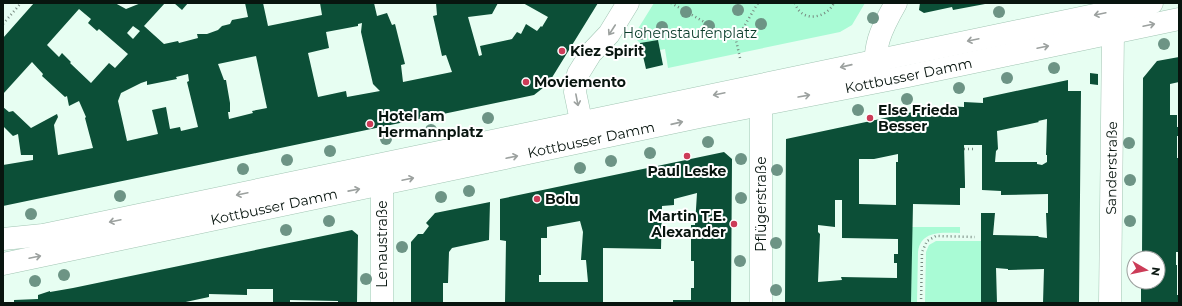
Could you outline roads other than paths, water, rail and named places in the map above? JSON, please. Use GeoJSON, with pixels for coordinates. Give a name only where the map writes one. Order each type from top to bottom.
{"type":"FeatureCollection","features":[{"type":"Feature","properties":{"kind":"main road"},"geometry":{"type":"LineString","coordinates":[[583,132],[576,92],[578,74],[591,53],[609,34],[628,3]]}},
{"type":"Feature","properties":{"kind":"main road"},"geometry":{"type":"LineString","coordinates":[[877,82],[874,60],[882,28],[896,3]]}},
{"type":"Feature","properties":{"kind":"main road","name":"Kottbusser Damm"},"geometry":{"type":"LineString","coordinates":[[3,264],[382,184],[583,132],[874,60],[1152,3]]}},
{"type":"Feature","properties":{"kind":"main road","name":"Kottbusser Damm"},"geometry":{"type":"LineString","coordinates":[[3,239],[43,235],[583,132],[761,105],[1179,18]]}},
{"type":"Feature","properties":{"kind":"main road","name":"Sanderstraße"},"geometry":{"type":"LineString","coordinates":[[1110,303],[1113,32]]}},
{"type":"Feature","properties":{"kind":"main road","name":"Pflügerstraße"},"geometry":{"type":"LineString","coordinates":[[761,105],[761,303]]}},
{"type":"Feature","properties":{"kind":"main road","name":"Lenaustraße"},"geometry":{"type":"LineString","coordinates":[[382,184],[382,303]]}},
{"type":"Feature","properties":{"kind":"place","name":"Kiez Spirit"},"geometry":{"type":"Point","coordinates":[562,51]}},
{"type":"Feature","properties":{"kind":"place","name":"Moviemento"},"geometry":{"type":"Point","coordinates":[526,82]}},
{"type":"Feature","properties":{"kind":"place","name":"Else Frieda Besser"},"geometry":{"type":"Point","coordinates":[870,118]}},
{"type":"Feature","properties":{"kind":"place","name":"Hotel am Hermannplatz"},"geometry":{"type":"Point","coordinates":[370,124]}},
{"type":"Feature","properties":{"kind":"place","name":"Paul Leske"},"geometry":{"type":"Point","coordinates":[687,156]}},
{"type":"Feature","properties":{"kind":"place","name":"Bolu"},"geometry":{"type":"Point","coordinates":[537,199]}},
{"type":"Feature","properties":{"kind":"place","name":"Martin T.E. Alexander"},"geometry":{"type":"Point","coordinates":[734,224]}},
{"type":"Feature","properties":{"kind":"park label","name":"Hohenstaufenplatz"},"geometry":{"type":"Point","coordinates":[690,33]}}]}
